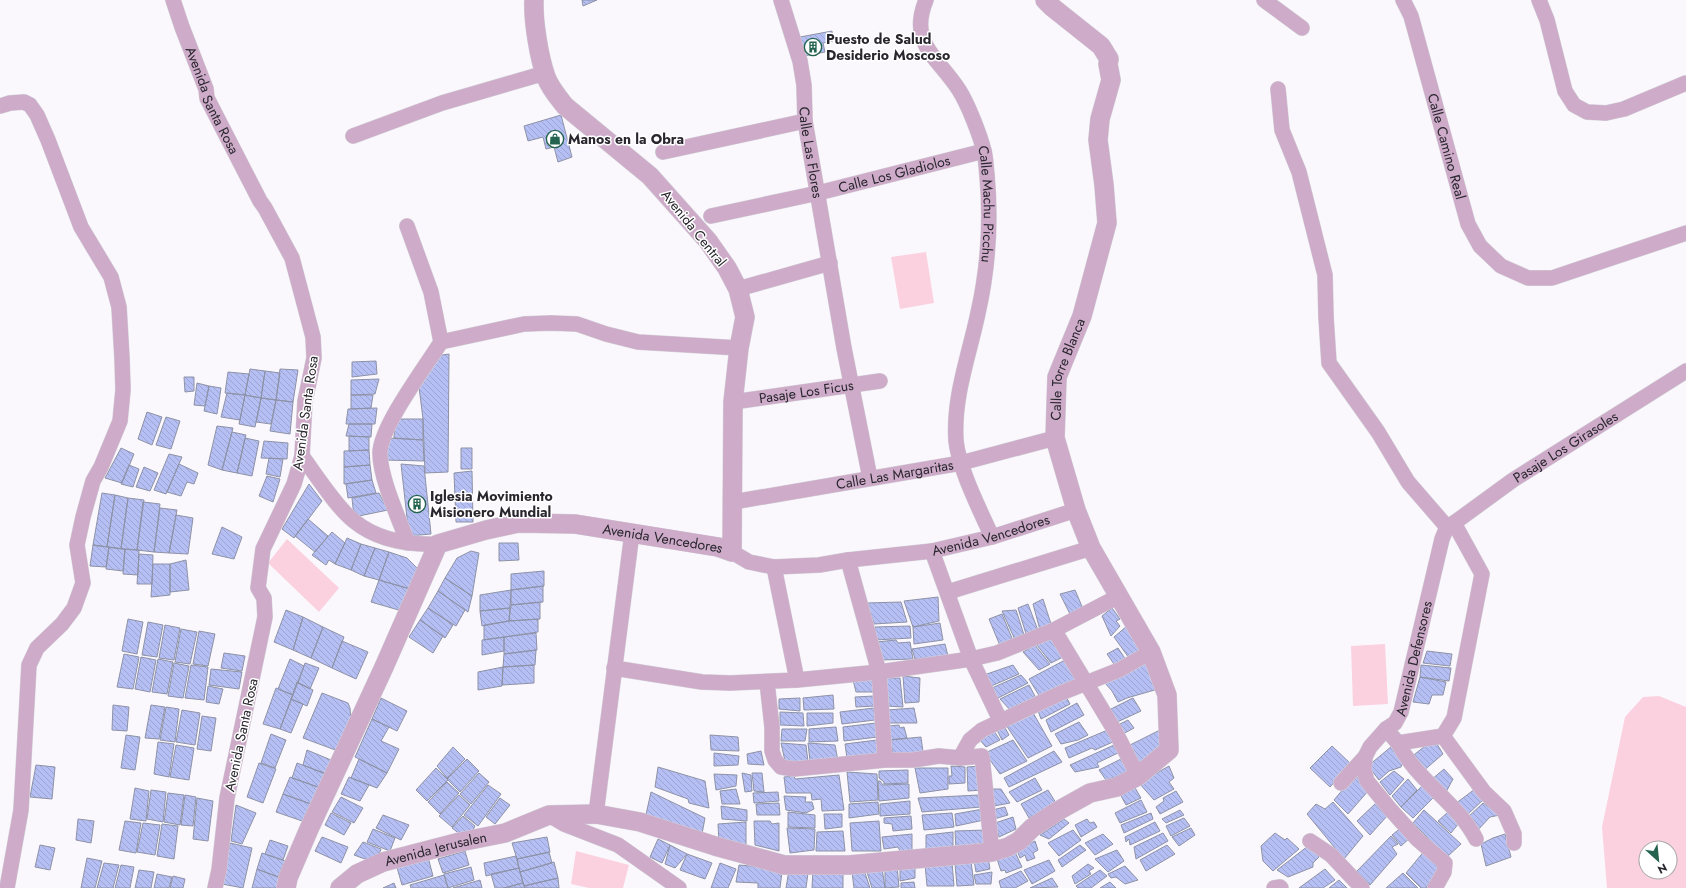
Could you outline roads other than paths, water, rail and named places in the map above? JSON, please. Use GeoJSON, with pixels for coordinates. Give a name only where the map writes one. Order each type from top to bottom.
{"type":"FeatureCollection","features":[{"type":"Feature","properties":{"kind":"street","name":"Avenida Santa Rosa"},"geometry":{"type":"LineString","coordinates":[[174,0],[182,27],[206,89],[207,98],[260,201],[292,258],[313,337],[314,358],[305,401],[302,456],[294,484],[263,548],[258,588],[264,598],[265,617],[227,798],[219,870],[215,888]]}},
{"type":"Feature","properties":{"kind":"street","name":"Avenida Central"},"geometry":{"type":"LineString","coordinates":[[534,0],[534,21],[545,72],[555,94],[564,106],[626,155],[656,182],[708,241],[727,268],[738,288],[745,317],[739,348],[733,402],[732,552]]}},
{"type":"Feature","properties":{"kind":"street","name":"Calle Las Flores"},"geometry":{"type":"LineString","coordinates":[[781,0],[800,61],[804,85],[805,121],[851,385]]}},
{"type":"Feature","properties":{"kind":"street","name":"Calle Machu Picchu"},"geometry":{"type":"LineString","coordinates":[[926,0],[921,13],[921,31],[927,49],[959,90],[969,110],[984,151],[990,207],[984,280],[980,306],[960,384],[956,416],[956,442],[961,463],[992,537]]}},
{"type":"Feature","properties":{"kind":"street","name":"Calle Torre Blanca"},"geometry":{"type":"LineString","coordinates":[[1045,0],[1101,46],[1109,59],[1108,64],[1111,80],[1100,119],[1098,140],[1107,223],[1082,316],[1057,377],[1055,438],[1076,510],[1091,548],[1151,652],[1167,695],[1170,750],[1138,776]]}},
{"type":"Feature","properties":{"kind":"street"},"geometry":{"type":"LineString","coordinates":[[1264,0],[1302,28]]}},
{"type":"Feature","properties":{"kind":"street","name":"Calle Camino Real"},"geometry":{"type":"LineString","coordinates":[[1403,0],[1411,16],[1468,224],[1480,246],[1501,266],[1528,278],[1552,278],[1686,233]]}},
{"type":"Feature","properties":{"kind":"street"},"geometry":{"type":"LineString","coordinates":[[1539,0],[1547,20],[1565,91],[1574,105],[1587,112],[1606,113],[1624,109],[1686,83]]}},
{"type":"Feature","properties":{"kind":"street"},"geometry":{"type":"LineString","coordinates":[[353,136],[442,103],[545,72]]}},
{"type":"Feature","properties":{"kind":"street"},"geometry":{"type":"LineString","coordinates":[[1278,89],[1282,130],[1299,172],[1325,275],[1329,363],[1378,432],[1408,482],[1450,525],[1482,574],[1454,718],[1443,736],[1398,743]]}},
{"type":"Feature","properties":{"kind":"street"},"geometry":{"type":"LineString","coordinates":[[0,106],[10,103],[24,102],[30,105],[37,115],[81,227],[111,277],[119,307],[123,390],[120,421],[101,467],[93,481],[77,545],[83,583],[74,608],[62,624],[37,648],[29,664],[21,810],[7,888]]}},
{"type":"Feature","properties":{"kind":"street"},"geometry":{"type":"LineString","coordinates":[[663,152],[805,121]]}},
{"type":"Feature","properties":{"kind":"street","name":"Calle Los Gladiolos"},"geometry":{"type":"LineString","coordinates":[[711,216],[818,193],[984,151]]}},
{"type":"Feature","properties":{"kind":"street"},"geometry":{"type":"LineString","coordinates":[[407,226],[431,292],[441,342],[393,416],[385,434],[380,452],[382,470],[408,543]]}},
{"type":"Feature","properties":{"kind":"street"},"geometry":{"type":"LineString","coordinates":[[738,288],[830,263]]}},
{"type":"Feature","properties":{"kind":"street"},"geometry":{"type":"LineString","coordinates":[[441,342],[524,324],[577,324],[606,334],[638,342],[739,348]]}},
{"type":"Feature","properties":{"kind":"street","name":"Pasaje Los Girasoles"},"geometry":{"type":"LineString","coordinates":[[1450,525],[1513,480],[1686,371]]}},
{"type":"Feature","properties":{"kind":"street","name":"Pasaje Los Ficus"},"geometry":{"type":"LineString","coordinates":[[733,402],[880,382]]}},
{"type":"Feature","properties":{"kind":"street"},"geometry":{"type":"LineString","coordinates":[[851,385],[870,478]]}},
{"type":"Feature","properties":{"kind":"street","name":"Calle Las Margaritas"},"geometry":{"type":"LineString","coordinates":[[733,502],[961,463],[1055,438]]}},
{"type":"Feature","properties":{"kind":"street","name":"Avenida Vencedores"},"geometry":{"type":"LineString","coordinates":[[302,456],[353,521],[374,534],[408,543],[438,544],[486,530],[518,523],[575,524],[718,547],[732,552],[749,562],[774,567],[819,565],[848,560],[932,551],[992,537],[1076,510]]}},
{"type":"Feature","properties":{"kind":"street","name":"Avenida Defensores"},"geometry":{"type":"LineString","coordinates":[[1341,783],[1365,757],[1370,747],[1386,729],[1395,723],[1401,712],[1442,539],[1450,525]]}},
{"type":"Feature","properties":{"kind":"street"},"geometry":{"type":"LineString","coordinates":[[596,814],[632,533]]}},
{"type":"Feature","properties":{"kind":"street"},"geometry":{"type":"LineString","coordinates":[[286,888],[288,878],[309,829],[384,667],[438,544]]}},
{"type":"Feature","properties":{"kind":"street"},"geometry":{"type":"LineString","coordinates":[[948,592],[1091,548]]}},
{"type":"Feature","properties":{"kind":"street"},"geometry":{"type":"LineString","coordinates":[[932,551],[971,659],[1000,722]]}},
{"type":"Feature","properties":{"kind":"street"},"geometry":{"type":"LineString","coordinates":[[848,560],[879,672],[885,760]]}},
{"type":"Feature","properties":{"kind":"street"},"geometry":{"type":"LineString","coordinates":[[774,567],[797,680]]}},
{"type":"Feature","properties":{"kind":"street"},"geometry":{"type":"LineString","coordinates":[[614,668],[702,682],[730,683],[797,680],[879,672],[971,659],[997,654],[1054,630],[1119,596]]}},
{"type":"Feature","properties":{"kind":"street"},"geometry":{"type":"LineString","coordinates":[[543,817],[596,814],[640,822],[784,865],[849,865],[992,852],[1008,847],[1019,841],[1032,828],[1090,793],[1117,787],[1138,776],[1115,731],[1054,630]]}},
{"type":"Feature","properties":{"kind":"street"},"geometry":{"type":"LineString","coordinates":[[960,758],[970,740],[982,730],[1061,693],[1119,670],[1151,652]]}},
{"type":"Feature","properties":{"kind":"street"},"geometry":{"type":"LineString","coordinates":[[767,682],[772,727],[772,751],[775,760],[781,767],[794,769],[885,760],[913,760],[939,756],[960,758],[982,756],[992,852]]}},
{"type":"Feature","properties":{"kind":"street"},"geometry":{"type":"LineString","coordinates":[[1386,729],[1398,743],[1405,756],[1436,791],[1469,824],[1476,839]]}},
{"type":"Feature","properties":{"kind":"street"},"geometry":{"type":"LineString","coordinates":[[1443,736],[1484,792],[1504,811],[1514,834],[1514,843]]}},
{"type":"Feature","properties":{"kind":"street"},"geometry":{"type":"LineString","coordinates":[[1365,757],[1364,770],[1367,781],[1417,839],[1445,863],[1444,872],[1435,888]]}},
{"type":"Feature","properties":{"kind":"street"},"geometry":{"type":"LineString","coordinates":[[543,817],[618,845],[678,887]]}},
{"type":"Feature","properties":{"kind":"street","name":"Avenida Jerusalen"},"geometry":{"type":"LineString","coordinates":[[340,888],[357,874],[383,862],[505,832],[543,817]]}},
{"type":"Feature","properties":{"kind":"street"},"geometry":{"type":"LineString","coordinates":[[1310,841],[1331,855],[1362,888]]}},
{"type":"Feature","properties":{"kind":"street"},"geometry":{"type":"LineString","coordinates":[[660,888],[678,887]]}},
{"type":"Feature","properties":{"kind":"street"},"geometry":{"type":"LineString","coordinates":[[1274,888],[1281,888]]}},
{"type":"Feature","properties":{"kind":"place","name":"Puesto de Salud Desiderio Moscoso"},"geometry":{"type":"Point","coordinates":[813,47]}},
{"type":"Feature","properties":{"kind":"place","name":"Manos en la Obra"},"geometry":{"type":"Point","coordinates":[555,139]}},
{"type":"Feature","properties":{"kind":"place","name":"Iglesia Movimiento Misionero Mundial"},"geometry":{"type":"Point","coordinates":[417,504]}}]}
